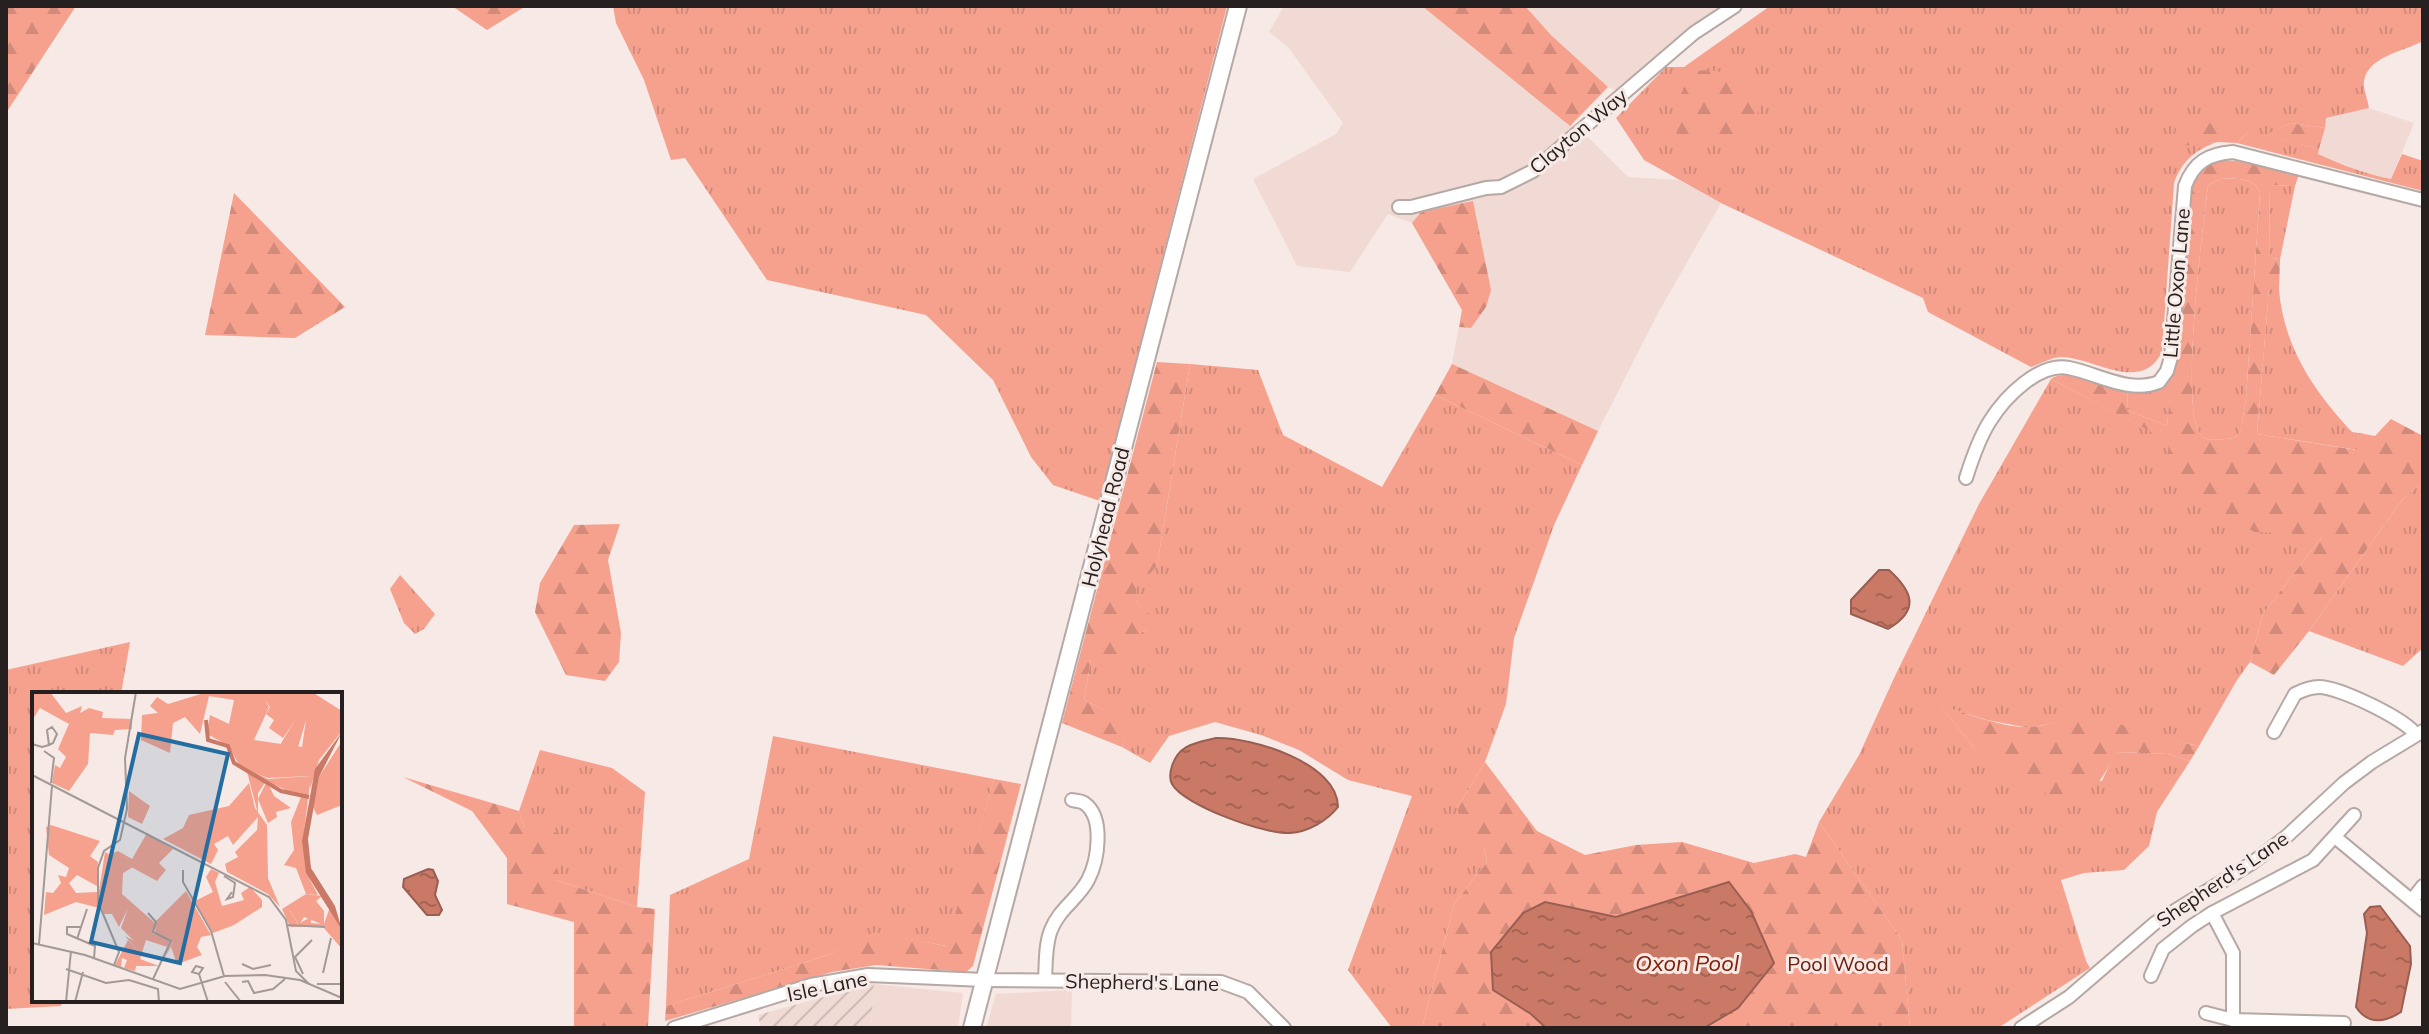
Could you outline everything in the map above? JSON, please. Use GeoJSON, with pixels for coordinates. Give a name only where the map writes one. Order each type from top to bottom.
{"type":"FeatureCollection","features":[{"type":"Feature","properties":{"kind":"main road","name":"Holyhead Road"},"geometry":{"type":"LineString","coordinates":[[972,1028],[1238,6]]}},
{"type":"Feature","properties":{"kind":"street","name":"Clayton Way"},"geometry":{"type":"LineString","coordinates":[[1399,207],[1411,207],[1513,183],[1533,171],[1694,33],[1735,6]]}},
{"type":"Feature","properties":{"kind":"street","name":"Little Oxon Lane"},"geometry":{"type":"LineString","coordinates":[[1966,478],[1989,421],[2006,400],[2045,370],[2066,367],[2134,387],[2159,382],[2167,371],[2171,357],[2185,186],[2194,166],[2203,159],[2233,152],[2423,200]]}},
{"type":"Feature","properties":{"kind":"street"},"geometry":{"type":"LineString","coordinates":[[2274,732],[2295,694],[2322,687],[2335,690],[2420,733]]}},
{"type":"Feature","properties":{"kind":"street","name":"Shepherd's Lane"},"geometry":{"type":"LineString","coordinates":[[2021,1028],[2069,997],[2155,923],[2252,863],[2372,762],[2420,733]]}},
{"type":"Feature","properties":{"kind":"street"},"geometry":{"type":"LineString","coordinates":[[1045,980],[1052,929],[1061,912],[1089,879],[1092,869],[1098,827],[1094,816],[1078,802],[1088,788]]}},
{"type":"Feature","properties":{"kind":"street"},"geometry":{"type":"LineString","coordinates":[[2151,976],[2163,949],[2212,913],[2313,860],[2354,815]]}},
{"type":"Feature","properties":{"kind":"street"},"geometry":{"type":"LineString","coordinates":[[2335,837],[2423,910]]}},
{"type":"Feature","properties":{"kind":"street"},"geometry":{"type":"LineString","coordinates":[[2412,900],[2423,886]]}},
{"type":"Feature","properties":{"kind":"street"},"geometry":{"type":"LineString","coordinates":[[2212,913],[2233,953],[2233,1020]]}},
{"type":"Feature","properties":{"kind":"street","name":"Isle Lane"},"geometry":{"type":"LineString","coordinates":[[674,1028],[811,985],[868,975],[984,980]]}},
{"type":"Feature","properties":{"kind":"street","name":"Shepherd's Lane"},"geometry":{"type":"LineString","coordinates":[[984,980],[1221,982],[1248,992],[1284,1028]]}},
{"type":"Feature","properties":{"kind":"street"},"geometry":{"type":"LineString","coordinates":[[2206,1013],[2233,1020],[2344,1023]]}},
{"type":"Feature","properties":{"kind":"shaded area"},"geometry":{"type":"Polygon","coordinates":[[[1284,6],[1422,6],[1590,139],[1628,177],[1679,180],[1721,203],[1657,315],[1598,431],[1452,364],[1462,310],[1412,223],[1388,214],[1350,272],[1297,266],[1253,179],[1336,134],[1343,123],[1288,47],[1269,32],[1284,6]]]}},
{"type":"Feature","properties":{"kind":"shaded area"},"geometry":{"type":"Polygon","coordinates":[[[1525,6],[1723,7],[1619,91],[1608,87],[1551,35],[1525,6]]]}},
{"type":"Feature","properties":{"kind":"shaded area"},"geometry":{"type":"Polygon","coordinates":[[[2369,108],[2414,123],[2391,179],[2365,174],[2318,154],[2325,118],[2369,108]]]}},
{"type":"Feature","properties":{"kind":"shaded area"},"geometry":{"type":"Polygon","coordinates":[[[874,983],[871,1028],[761,1028],[758,1015],[874,983]]]}},
{"type":"Feature","properties":{"kind":"shaded area"},"geometry":{"type":"Polygon","coordinates":[[[874,984],[963,993],[958,1028],[871,1028],[874,984]]]}},
{"type":"Feature","properties":{"kind":"shaded area"},"geometry":{"type":"Polygon","coordinates":[[[1072,990],[1071,1028],[986,1028],[996,994],[1072,990]]]}},
{"type":"Feature","properties":{"kind":"green space"},"geometry":{"type":"Polygon","coordinates":[[[6,6],[76,6],[6,113],[6,6]]]}},
{"type":"Feature","properties":{"kind":"green space"},"geometry":{"type":"Polygon","coordinates":[[[452,6],[526,6],[487,30],[452,6]]]}},
{"type":"Feature","properties":{"kind":"green space"},"geometry":{"type":"Polygon","coordinates":[[[613,6],[1227,6],[1100,501],[1053,485],[1031,457],[993,380],[926,315],[767,280],[685,158],[671,160],[644,80],[616,23],[613,6]]]}},
{"type":"Feature","properties":{"kind":"green space"},"geometry":{"type":"Polygon","coordinates":[[[1422,6],[1525,6],[1551,35],[1608,87],[1570,126],[1422,6]]]}},
{"type":"Feature","properties":{"kind":"green space"},"geometry":{"type":"Polygon","coordinates":[[[1770,6],[2423,6],[2423,41],[2388,55],[2367,73],[2364,84],[2369,108],[2326,118],[2325,128],[2290,123],[2267,135],[2319,149],[2318,154],[2336,162],[2391,179],[2402,154],[2423,161],[2423,191],[2237,143],[2248,132],[2200,143],[2217,142],[2190,157],[2174,183],[2162,352],[2153,364],[2142,371],[2116,371],[2062,357],[2031,367],[1928,312],[1923,298],[1721,203],[1644,160],[1616,118],[1666,67],[1684,67],[1770,6]]]}},
{"type":"Feature","properties":{"kind":"green space"},"geometry":{"type":"Polygon","coordinates":[[[1694,71],[1737,75],[1757,101],[1759,132],[1733,151],[1677,135],[1676,109],[1684,87],[1694,71]]]}},
{"type":"Feature","properties":{"kind":"green space"},"geometry":{"type":"Polygon","coordinates":[[[2178,117],[2249,131],[2237,143],[2173,147],[2178,117]]]}},
{"type":"Feature","properties":{"kind":"green space"},"geometry":{"type":"Polygon","coordinates":[[[2290,123],[2325,128],[2319,149],[2265,135],[2290,123]]]}},
{"type":"Feature","properties":{"kind":"green space"},"geometry":{"type":"Polygon","coordinates":[[[2222,160],[2249,162],[2299,174],[2295,186],[2269,185],[2270,258],[2280,259],[2279,290],[2269,289],[2257,434],[2357,450],[2359,433],[2375,436],[2391,419],[2423,436],[2423,485],[2402,500],[2274,675],[2250,662],[2263,614],[2323,535],[2254,532],[2166,474],[2169,441],[2051,379],[2077,376],[2128,392],[2127,410],[2167,426],[2188,192],[2200,170],[2222,160]],[[2222,178],[2208,185],[2192,359],[2196,422],[2203,437],[2214,440],[2234,438],[2241,431],[2260,192],[2249,181],[2222,178]]]}},
{"type":"Feature","properties":{"kind":"green space"},"geometry":{"type":"Polygon","coordinates":[[[2222,178],[2249,181],[2260,192],[2241,431],[2234,438],[2214,440],[2203,437],[2196,422],[2192,359],[2208,185],[2222,178]]]}},
{"type":"Feature","properties":{"kind":"green space"},"geometry":{"type":"Polygon","coordinates":[[[2269,185],[2295,186],[2280,259],[2270,258],[2269,185]]]}},
{"type":"Feature","properties":{"kind":"green space"},"geometry":{"type":"Polygon","coordinates":[[[234,193],[345,307],[295,338],[205,335],[234,193]]]}},
{"type":"Feature","properties":{"kind":"green space"},"geometry":{"type":"Polygon","coordinates":[[[1473,201],[1491,290],[1486,307],[1471,328],[1459,327],[1462,310],[1412,223],[1421,212],[1473,201]]]}},
{"type":"Feature","properties":{"kind":"green space"},"geometry":{"type":"Polygon","coordinates":[[[2269,288],[2279,290],[2287,330],[2313,384],[2352,432],[2359,433],[2358,450],[2257,434],[2269,288]]]}},
{"type":"Feature","properties":{"kind":"green space"},"geometry":{"type":"Polygon","coordinates":[[[1157,362],[1190,364],[1157,566],[1136,589],[1138,605],[1151,615],[1146,631],[1124,637],[1120,661],[1091,659],[1084,700],[1128,722],[1122,747],[1062,723],[1157,362]]]}},
{"type":"Feature","properties":{"kind":"green space"},"geometry":{"type":"Polygon","coordinates":[[[1190,364],[1258,370],[1283,435],[1382,487],[1435,395],[1582,465],[1554,525],[1514,638],[1506,704],[1485,762],[1457,808],[1484,847],[1487,862],[1454,904],[1422,1028],[1392,1028],[1348,970],[1412,796],[1348,780],[1299,750],[1215,722],[1169,736],[1150,763],[1122,747],[1127,722],[1084,700],[1091,659],[1123,636],[1146,631],[1150,615],[1138,605],[1135,589],[1157,566],[1190,364]]]}},
{"type":"Feature","properties":{"kind":"green space"},"geometry":{"type":"Polygon","coordinates":[[[1452,364],[1598,431],[1582,465],[1435,395],[1452,364]]]}},
{"type":"Feature","properties":{"kind":"green space"},"geometry":{"type":"Polygon","coordinates":[[[2172,376],[2167,426],[2127,410],[2128,392],[2152,389],[2172,376]]]}},
{"type":"Feature","properties":{"kind":"green space"},"geometry":{"type":"Polygon","coordinates":[[[2051,379],[2170,441],[2323,535],[2263,614],[2250,662],[2199,746],[2077,718],[2029,728],[1987,720],[1941,706],[1975,749],[2102,781],[2115,752],[2168,754],[2190,761],[2157,812],[2149,846],[2124,870],[2084,873],[2061,880],[2090,968],[1998,1028],[1910,1028],[1902,940],[1819,822],[1859,755],[1979,504],[2051,379]]]}},
{"type":"Feature","properties":{"kind":"green space"},"geometry":{"type":"Polygon","coordinates":[[[2420,484],[2423,485],[2423,648],[2403,666],[2309,631],[2402,500],[2420,484]]]}},
{"type":"Feature","properties":{"kind":"green space"},"geometry":{"type":"Polygon","coordinates":[[[620,524],[608,560],[621,633],[619,662],[605,681],[566,675],[535,612],[540,583],[574,525],[620,524]]]}},
{"type":"Feature","properties":{"kind":"green space"},"geometry":{"type":"Polygon","coordinates":[[[400,575],[435,614],[424,629],[415,634],[404,623],[390,589],[400,575]]]}},
{"type":"Feature","properties":{"kind":"green space"},"geometry":{"type":"Polygon","coordinates":[[[130,642],[121,692],[32,692],[32,1002],[62,1002],[61,1006],[6,1009],[6,670],[130,642]]]}},
{"type":"Feature","properties":{"kind":"green space"},"geometry":{"type":"Polygon","coordinates":[[[1940,705],[2019,727],[2036,727],[2072,718],[2093,719],[2199,746],[2190,761],[2168,754],[2116,752],[2094,786],[2055,799],[1975,749],[1940,705]]]}},
{"type":"Feature","properties":{"kind":"green space"},"geometry":{"type":"Polygon","coordinates":[[[773,736],[994,779],[947,946],[875,933],[828,955],[666,1006],[670,895],[749,859],[773,736]]]}},
{"type":"Feature","properties":{"kind":"green space"},"geometry":{"type":"Polygon","coordinates":[[[540,750],[612,768],[645,792],[637,907],[556,880],[524,828],[519,811],[540,750]]]}},
{"type":"Feature","properties":{"kind":"green space","name":"Pool Wood"},"geometry":{"type":"Polygon","coordinates":[[[1485,762],[1537,831],[1585,855],[1636,845],[1682,842],[1754,863],[1795,854],[1806,857],[1819,822],[1902,940],[1910,1028],[1704,1028],[1738,1008],[1729,882],[1616,918],[1545,902],[1523,913],[1491,952],[1493,990],[1531,1014],[1546,1028],[1422,1028],[1454,904],[1487,862],[1484,847],[1468,842],[1457,808],[1485,762]]]}},
{"type":"Feature","properties":{"kind":"green space"},"geometry":{"type":"Polygon","coordinates":[[[403,777],[519,811],[524,828],[559,833],[556,880],[637,907],[655,909],[648,1026],[574,1028],[574,922],[507,904],[507,858],[472,811],[403,777]]]}},
{"type":"Feature","properties":{"kind":"green space"},"geometry":{"type":"Polygon","coordinates":[[[994,779],[1021,784],[973,966],[966,972],[876,965],[832,972],[665,1021],[666,1006],[828,955],[875,932],[946,946],[994,779]]]}},
{"type":"Feature","properties":{"kind":"water"},"geometry":{"type":"Polygon","coordinates":[[[1879,570],[1889,570],[1897,578],[1910,601],[1905,615],[1888,629],[1851,614],[1851,600],[1879,570]]]}},
{"type":"Feature","properties":{"kind":"water"},"geometry":{"type":"Polygon","coordinates":[[[1216,738],[1270,748],[1309,766],[1334,791],[1338,807],[1317,825],[1290,833],[1245,824],[1192,801],[1172,784],[1172,766],[1184,749],[1216,738]]]}},
{"type":"Feature","properties":{"kind":"water"},"geometry":{"type":"Polygon","coordinates":[[[428,869],[433,870],[438,881],[435,895],[442,910],[439,915],[427,915],[403,887],[404,879],[428,869]]]}},
{"type":"Feature","properties":{"kind":"water","name":"Oxon Pool"},"geometry":{"type":"Polygon","coordinates":[[[1729,882],[1751,911],[1774,963],[1738,1008],[1704,1028],[1546,1028],[1531,1014],[1493,990],[1491,952],[1523,913],[1545,902],[1616,917],[1729,882]]]}},
{"type":"Feature","properties":{"kind":"water"},"geometry":{"type":"Polygon","coordinates":[[[2380,906],[2410,946],[2411,964],[2401,1012],[2377,1020],[2366,1017],[2356,1007],[2367,933],[2364,914],[2370,907],[2380,906]]]}}]}
